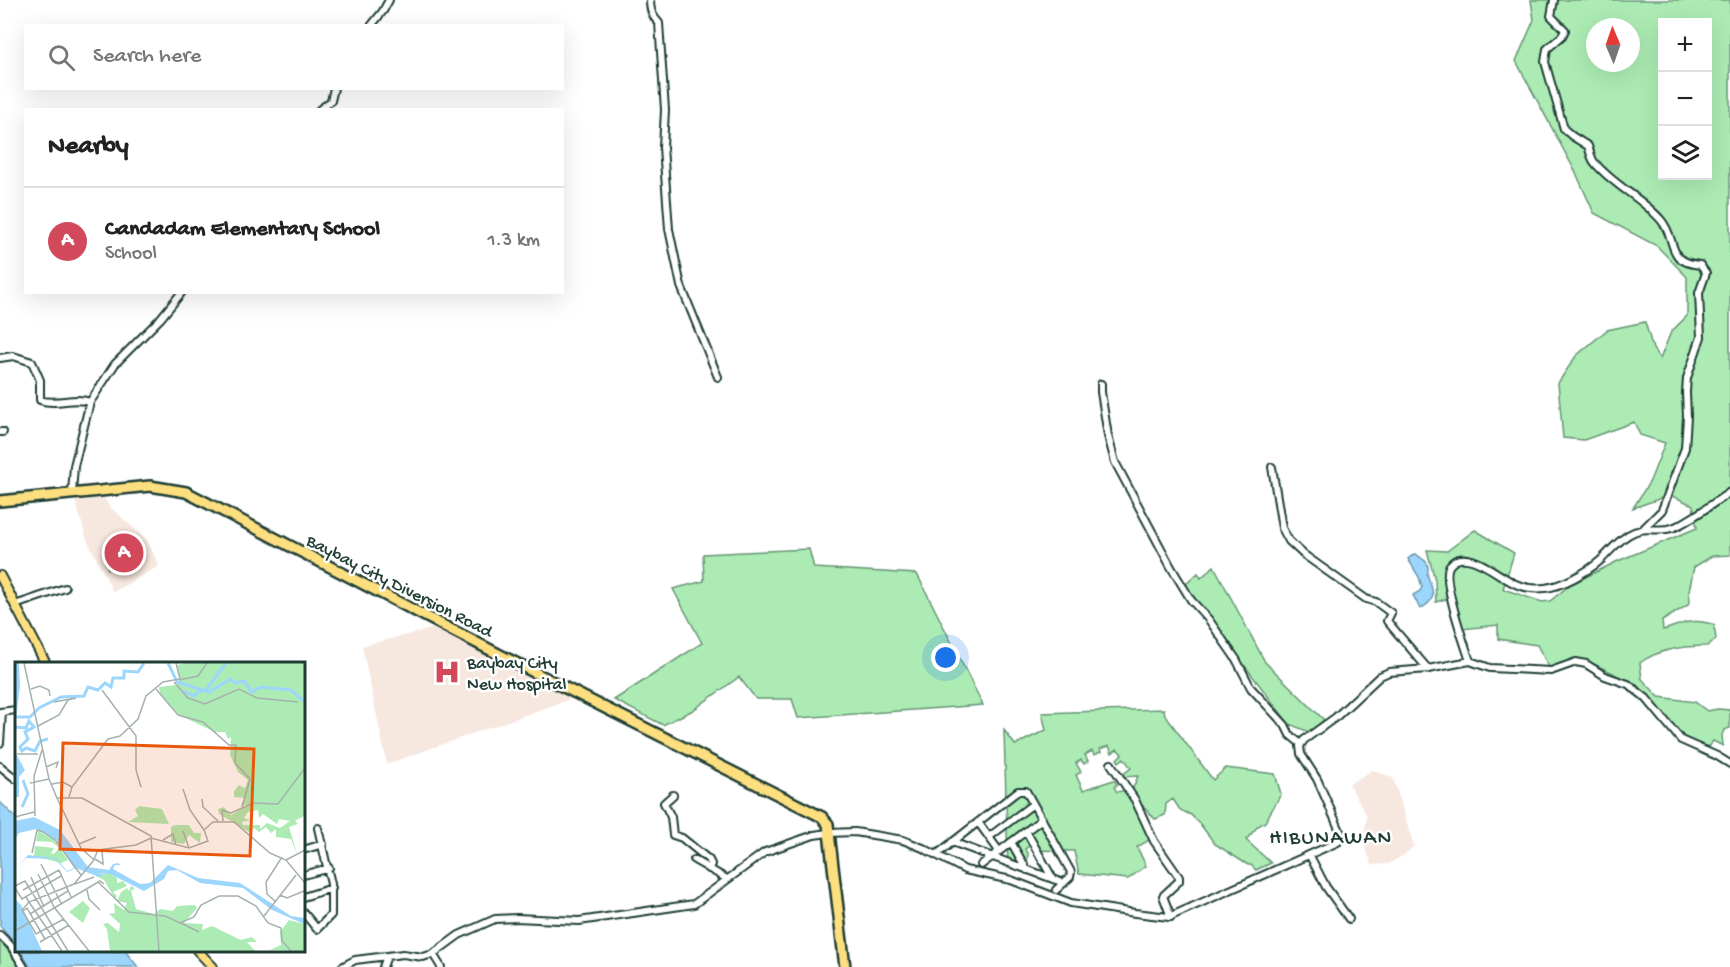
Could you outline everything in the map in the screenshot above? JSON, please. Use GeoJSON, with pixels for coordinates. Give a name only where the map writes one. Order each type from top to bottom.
{"type":"FeatureCollection","features":[{"type":"Feature","properties":{"kind":"highway","name":"Baybay City Diversion Road"},"geometry":{"type":"LineString","coordinates":[[0,501],[150,486],[186,492],[506,658],[822,817],[827,822],[828,833]]}},
{"type":"Feature","properties":{"kind":"highway"},"geometry":{"type":"LineString","coordinates":[[828,833],[845,967]]}},
{"type":"Feature","properties":{"kind":"main road"},"geometry":{"type":"LineString","coordinates":[[0,576],[45,662]]}},
{"type":"Feature","properties":{"kind":"main road"},"geometry":{"type":"LineString","coordinates":[[198,952],[213,967]]}},
{"type":"Feature","properties":{"kind":"street"},"geometry":{"type":"LineString","coordinates":[[372,24],[383,12],[389,0]]}},
{"type":"Feature","properties":{"kind":"street"},"geometry":{"type":"LineString","coordinates":[[650,0],[653,17],[659,23],[664,110],[663,147],[669,229],[681,286],[718,377]]}},
{"type":"Feature","properties":{"kind":"street"},"geometry":{"type":"LineString","coordinates":[[1470,661],[1450,597],[1447,569],[1451,563],[1458,558],[1472,559],[1519,585],[1544,588],[1563,583],[1592,567],[1619,542],[1644,528],[1662,510],[1685,448],[1687,385],[1701,337],[1699,293],[1706,273],[1700,265],[1687,264],[1680,259],[1673,249],[1662,221],[1593,162],[1588,146],[1564,129],[1545,62],[1547,49],[1562,36],[1565,30],[1551,16],[1554,0]]}},
{"type":"Feature","properties":{"kind":"street"},"geometry":{"type":"LineString","coordinates":[[322,108],[331,101],[334,90]]}},
{"type":"Feature","properties":{"kind":"street"},"geometry":{"type":"LineString","coordinates":[[72,493],[74,466],[90,402],[115,363],[166,313],[180,294]]}},
{"type":"Feature","properties":{"kind":"street"},"geometry":{"type":"LineString","coordinates":[[0,358],[13,356],[32,362],[40,380],[40,400],[51,403],[80,398],[90,402]]}},
{"type":"Feature","properties":{"kind":"street"},"geometry":{"type":"LineString","coordinates":[[1101,384],[1108,436],[1115,462],[1171,567],[1191,600],[1209,620],[1236,659],[1251,688],[1285,726],[1290,735],[1301,744]]}},
{"type":"Feature","properties":{"kind":"street"},"geometry":{"type":"LineString","coordinates":[[1272,467],[1282,528],[1289,541],[1296,549],[1391,614],[1388,621],[1428,669]]}},
{"type":"Feature","properties":{"kind":"street"},"geometry":{"type":"LineString","coordinates":[[1644,528],[1671,528],[1730,492]]}},
{"type":"Feature","properties":{"kind":"street"},"geometry":{"type":"LineString","coordinates":[[15,605],[66,588]]}},
{"type":"Feature","properties":{"kind":"street"},"geometry":{"type":"LineString","coordinates":[[1301,744],[1355,700],[1380,676],[1389,672],[1428,669],[1470,661],[1490,668],[1551,671],[1576,662],[1586,664],[1605,676],[1628,684],[1638,691],[1681,740],[1730,764]]}},
{"type":"Feature","properties":{"kind":"street"},"geometry":{"type":"LineString","coordinates":[[0,743],[1,712]]}},
{"type":"Feature","properties":{"kind":"street"},"geometry":{"type":"LineString","coordinates":[[342,967],[355,960],[403,954],[423,957],[433,954],[459,935],[495,919],[575,921],[692,904],[703,899],[767,851],[814,835],[828,833],[855,832],[903,840],[964,870],[1008,879],[1071,903],[1135,914],[1172,916],[1336,844],[1341,835],[1317,778],[1301,754],[1301,744]]}},
{"type":"Feature","properties":{"kind":"street"},"geometry":{"type":"LineString","coordinates":[[1110,764],[1135,800],[1154,841],[1179,877],[1179,881],[1163,896],[1172,916]]}},
{"type":"Feature","properties":{"kind":"street"},"geometry":{"type":"LineString","coordinates":[[0,766],[15,778]]}},
{"type":"Feature","properties":{"kind":"street"},"geometry":{"type":"LineString","coordinates":[[936,855],[1018,791],[1026,791],[1071,872],[1070,877],[1056,890]]}},
{"type":"Feature","properties":{"kind":"street"},"geometry":{"type":"LineString","coordinates":[[673,795],[664,801],[671,817],[673,835],[682,838],[709,860],[711,864],[709,869]]}},
{"type":"Feature","properties":{"kind":"street"},"geometry":{"type":"LineString","coordinates":[[988,837],[1033,804]]}},
{"type":"Feature","properties":{"kind":"street"},"geometry":{"type":"LineString","coordinates":[[981,865],[1042,819]]}},
{"type":"Feature","properties":{"kind":"street"},"geometry":{"type":"LineString","coordinates":[[978,822],[999,851]]}},
{"type":"Feature","properties":{"kind":"street"},"geometry":{"type":"LineString","coordinates":[[304,913],[317,929],[331,915],[332,888],[318,828]]}},
{"type":"Feature","properties":{"kind":"street"},"geometry":{"type":"LineString","coordinates":[[1026,831],[1053,879]]}},
{"type":"Feature","properties":{"kind":"street"},"geometry":{"type":"LineString","coordinates":[[952,842],[1064,883]]}},
{"type":"Feature","properties":{"kind":"street"},"geometry":{"type":"LineString","coordinates":[[1011,842],[1027,870]]}},
{"type":"Feature","properties":{"kind":"street"},"geometry":{"type":"LineString","coordinates":[[304,850],[323,844]]}},
{"type":"Feature","properties":{"kind":"street"},"geometry":{"type":"LineString","coordinates":[[1310,856],[1326,887],[1349,919]]}},
{"type":"Feature","properties":{"kind":"street"},"geometry":{"type":"LineString","coordinates":[[694,860],[727,879]]}},
{"type":"Feature","properties":{"kind":"street"},"geometry":{"type":"LineString","coordinates":[[304,875],[329,868]]}},
{"type":"Feature","properties":{"kind":"street"},"geometry":{"type":"LineString","coordinates":[[304,897],[332,888]]}},
{"type":"Feature","properties":{"kind":"street"},"geometry":{"type":"LineString","coordinates":[[0,935],[24,967]]}},
{"type":"Feature","properties":{"kind":"street"},"geometry":{"type":"LineString","coordinates":[[433,954],[441,967]]}},
{"type":"Feature","properties":{"kind":"street"},"geometry":{"type":"LineString","coordinates":[[384,967],[387,956]]}},
{"type":"Feature","properties":{"kind":"shaded area"},"geometry":{"type":"Polygon","coordinates":[[[102,496],[110,507],[147,540],[159,566],[113,592],[87,540],[74,497],[102,496]]]}},
{"type":"Feature","properties":{"kind":"shaded area","name":"Baybay City New Hospital"},"geometry":{"type":"Polygon","coordinates":[[[443,626],[573,698],[387,764],[362,646],[443,626]]]}},
{"type":"Feature","properties":{"kind":"shaded area"},"geometry":{"type":"Polygon","coordinates":[[[1373,770],[1393,778],[1414,846],[1388,864],[1372,865],[1363,841],[1367,816],[1349,784],[1373,770]]]}},
{"type":"Feature","properties":{"kind":"green space"},"geometry":{"type":"Polygon","coordinates":[[[1531,0],[1730,0],[1730,555],[1712,556],[1694,567],[1688,605],[1662,621],[1663,630],[1694,621],[1714,625],[1716,639],[1707,646],[1663,651],[1640,663],[1642,679],[1659,697],[1695,702],[1707,711],[1730,710],[1730,728],[1724,730],[1722,735],[1723,746],[1713,741],[1708,747],[1682,737],[1625,681],[1613,673],[1594,664],[1573,660],[1550,669],[1537,645],[1498,639],[1498,625],[1462,629],[1449,598],[1436,602],[1435,580],[1427,550],[1447,551],[1475,530],[1514,553],[1503,589],[1542,602],[1550,601],[1570,585],[1618,561],[1697,528],[1693,505],[1670,495],[1633,508],[1650,481],[1665,443],[1640,435],[1634,422],[1584,440],[1563,438],[1558,383],[1576,356],[1607,330],[1645,322],[1653,349],[1660,359],[1671,332],[1687,316],[1687,277],[1657,246],[1594,213],[1576,173],[1516,61],[1534,20],[1531,0]]]}},
{"type":"Feature","properties":{"kind":"green space"},"geometry":{"type":"Polygon","coordinates":[[[124,548],[129,557],[108,569],[104,558],[124,548]]]}},
{"type":"Feature","properties":{"kind":"green space"},"geometry":{"type":"Polygon","coordinates":[[[809,549],[814,568],[917,574],[983,705],[798,718],[792,699],[756,699],[739,677],[693,710],[663,725],[614,700],[702,643],[673,589],[704,581],[703,554],[809,549]]]}},
{"type":"Feature","properties":{"kind":"green space"},"geometry":{"type":"Polygon","coordinates":[[[1214,566],[1265,662],[1324,720],[1309,732],[1289,724],[1184,586],[1198,573],[1201,578],[1214,566]]]}},
{"type":"Feature","properties":{"kind":"green space"},"geometry":{"type":"Polygon","coordinates":[[[1164,709],[1165,715],[1213,780],[1226,768],[1275,774],[1281,794],[1265,822],[1258,826],[1246,840],[1271,863],[1256,870],[1215,844],[1200,824],[1191,815],[1180,810],[1173,799],[1166,804],[1165,815],[1155,819],[1131,793],[1138,776],[1122,777],[1131,768],[1124,758],[1119,762],[1117,759],[1122,754],[1117,749],[1112,753],[1109,746],[1100,749],[1101,752],[1094,755],[1092,751],[1085,755],[1088,761],[1084,764],[1081,760],[1076,763],[1081,772],[1076,775],[1083,790],[1114,780],[1117,792],[1126,790],[1151,839],[1137,847],[1146,866],[1128,879],[1079,874],[1074,851],[1033,850],[1029,846],[1025,849],[1028,853],[1027,870],[1008,868],[1004,730],[1015,745],[1046,730],[1042,713],[1164,709]]]}},
{"type":"Feature","properties":{"kind":"green space"},"geometry":{"type":"Polygon","coordinates":[[[0,941],[3,944],[20,967],[0,967],[0,941]]]}},
{"type":"Feature","properties":{"kind":"water"},"geometry":{"type":"Polygon","coordinates":[[[1414,554],[1427,563],[1433,592],[1432,599],[1420,609],[1413,595],[1422,587],[1408,559],[1414,554]]]}},
{"type":"Feature","properties":{"kind":"water"},"geometry":{"type":"Polygon","coordinates":[[[0,802],[15,817],[15,944],[0,926],[0,802]]]}},
{"type":"Feature","properties":{"kind":"water"},"geometry":{"type":"Polygon","coordinates":[[[22,952],[126,952],[138,967],[30,967],[22,952]]]}},
{"type":"Feature","properties":{"kind":"place","name":"Candadam Elementary School"},"geometry":{"type":"Point","coordinates":[124,553]}},
{"type":"Feature","properties":{"kind":"place","name":"Baybay City New Hospital"},"geometry":{"type":"Point","coordinates":[447,672]}},
{"type":"Feature","properties":{"kind":"district","name":"HIBUNAWAN"},"geometry":{"type":"Point","coordinates":[1331,836]}}]}
